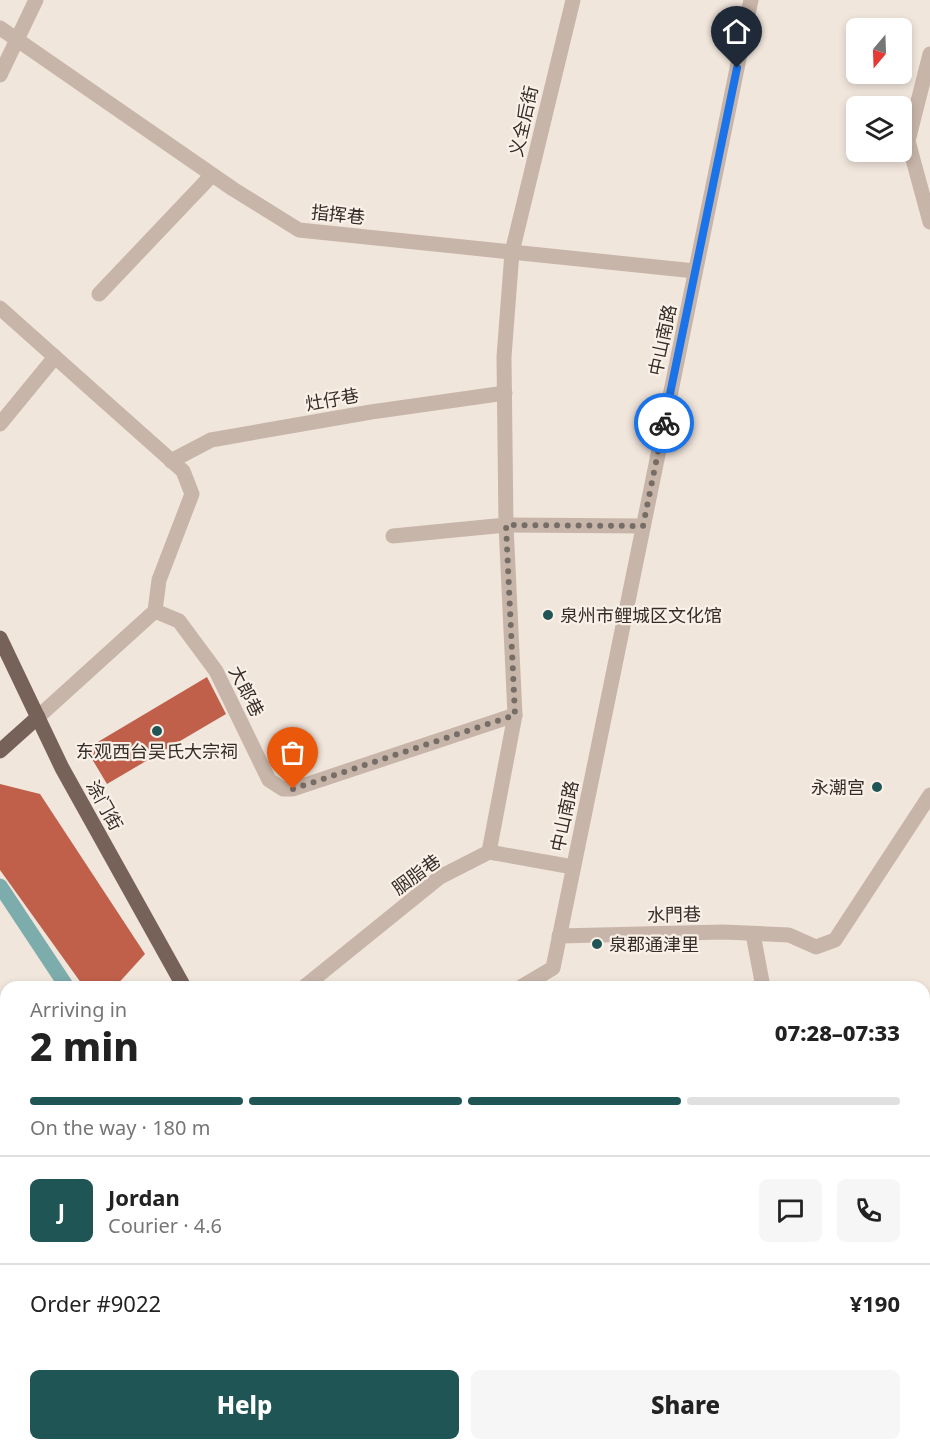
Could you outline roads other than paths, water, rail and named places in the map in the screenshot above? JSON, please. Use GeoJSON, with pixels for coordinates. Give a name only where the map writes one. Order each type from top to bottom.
{"type":"FeatureCollection","features":[{"type":"Feature","properties":{"kind":"main road","name":"涂门街"},"geometry":{"type":"LineString","coordinates":[[0,638],[62,768],[181,981]]}},
{"type":"Feature","properties":{"kind":"main road"},"geometry":{"type":"LineString","coordinates":[[0,751],[38,717]]}},
{"type":"Feature","properties":{"kind":"street"},"geometry":{"type":"LineString","coordinates":[[0,75],[36,0]]}},
{"type":"Feature","properties":{"kind":"street","name":"义全后街"},"geometry":{"type":"LineString","coordinates":[[489,852],[515,715],[506,525],[504,357],[512,252],[573,0]]}},
{"type":"Feature","properties":{"kind":"street","name":"中山南路"},"geometry":{"type":"LineString","coordinates":[[531,981],[553,968],[751,0]]}},
{"type":"Feature","properties":{"kind":"street","name":"指挥巷"},"geometry":{"type":"LineString","coordinates":[[0,28],[212,174],[299,230],[696,271]]}},
{"type":"Feature","properties":{"kind":"street"},"geometry":{"type":"LineString","coordinates":[[930,54],[908,141],[930,222]]}},
{"type":"Feature","properties":{"kind":"street"},"geometry":{"type":"LineString","coordinates":[[99,294],[212,174]]}},
{"type":"Feature","properties":{"kind":"street"},"geometry":{"type":"LineString","coordinates":[[0,308],[183,471],[192,494],[159,580],[155,610],[38,717]]}},
{"type":"Feature","properties":{"kind":"street"},"geometry":{"type":"LineString","coordinates":[[0,424],[55,357]]}},
{"type":"Feature","properties":{"kind":"street","name":"灶仔巷"},"geometry":{"type":"LineString","coordinates":[[171,460],[211,440],[371,412],[505,393]]}},
{"type":"Feature","properties":{"kind":"street"},"geometry":{"type":"LineString","coordinates":[[393,536],[506,525],[643,526]]}},
{"type":"Feature","properties":{"kind":"street","name":"大郎巷"},"geometry":{"type":"LineString","coordinates":[[155,610],[178,621],[216,671],[269,780],[283,789],[293,789],[515,715]]}},
{"type":"Feature","properties":{"kind":"street","name":"水門巷"},"geometry":{"type":"LineString","coordinates":[[559,936],[753,933],[789,935],[816,947],[835,940],[930,795]]}},
{"type":"Feature","properties":{"kind":"street"},"geometry":{"type":"LineString","coordinates":[[489,852],[573,867]]}},
{"type":"Feature","properties":{"kind":"street","name":"胭脂巷"},"geometry":{"type":"LineString","coordinates":[[311,981],[440,877],[489,852]]}},
{"type":"Feature","properties":{"kind":"street"},"geometry":{"type":"LineString","coordinates":[[753,933],[763,981]]}},
{"type":"Feature","properties":{"kind":"waterway"},"geometry":{"type":"LineString","coordinates":[[0,886],[63,981]]}},
{"type":"Feature","properties":{"kind":"place","name":"泉州市鲤城区文化馆"},"geometry":{"type":"Point","coordinates":[548,615]}},
{"type":"Feature","properties":{"kind":"place","name":"东观西台吴氏大宗祠"},"geometry":{"type":"Point","coordinates":[157,731]}},
{"type":"Feature","properties":{"kind":"place","name":"永潮宫"},"geometry":{"type":"Point","coordinates":[877,787]}},
{"type":"Feature","properties":{"kind":"place","name":"泉郡通津里"},"geometry":{"type":"Point","coordinates":[597,944]}}]}
